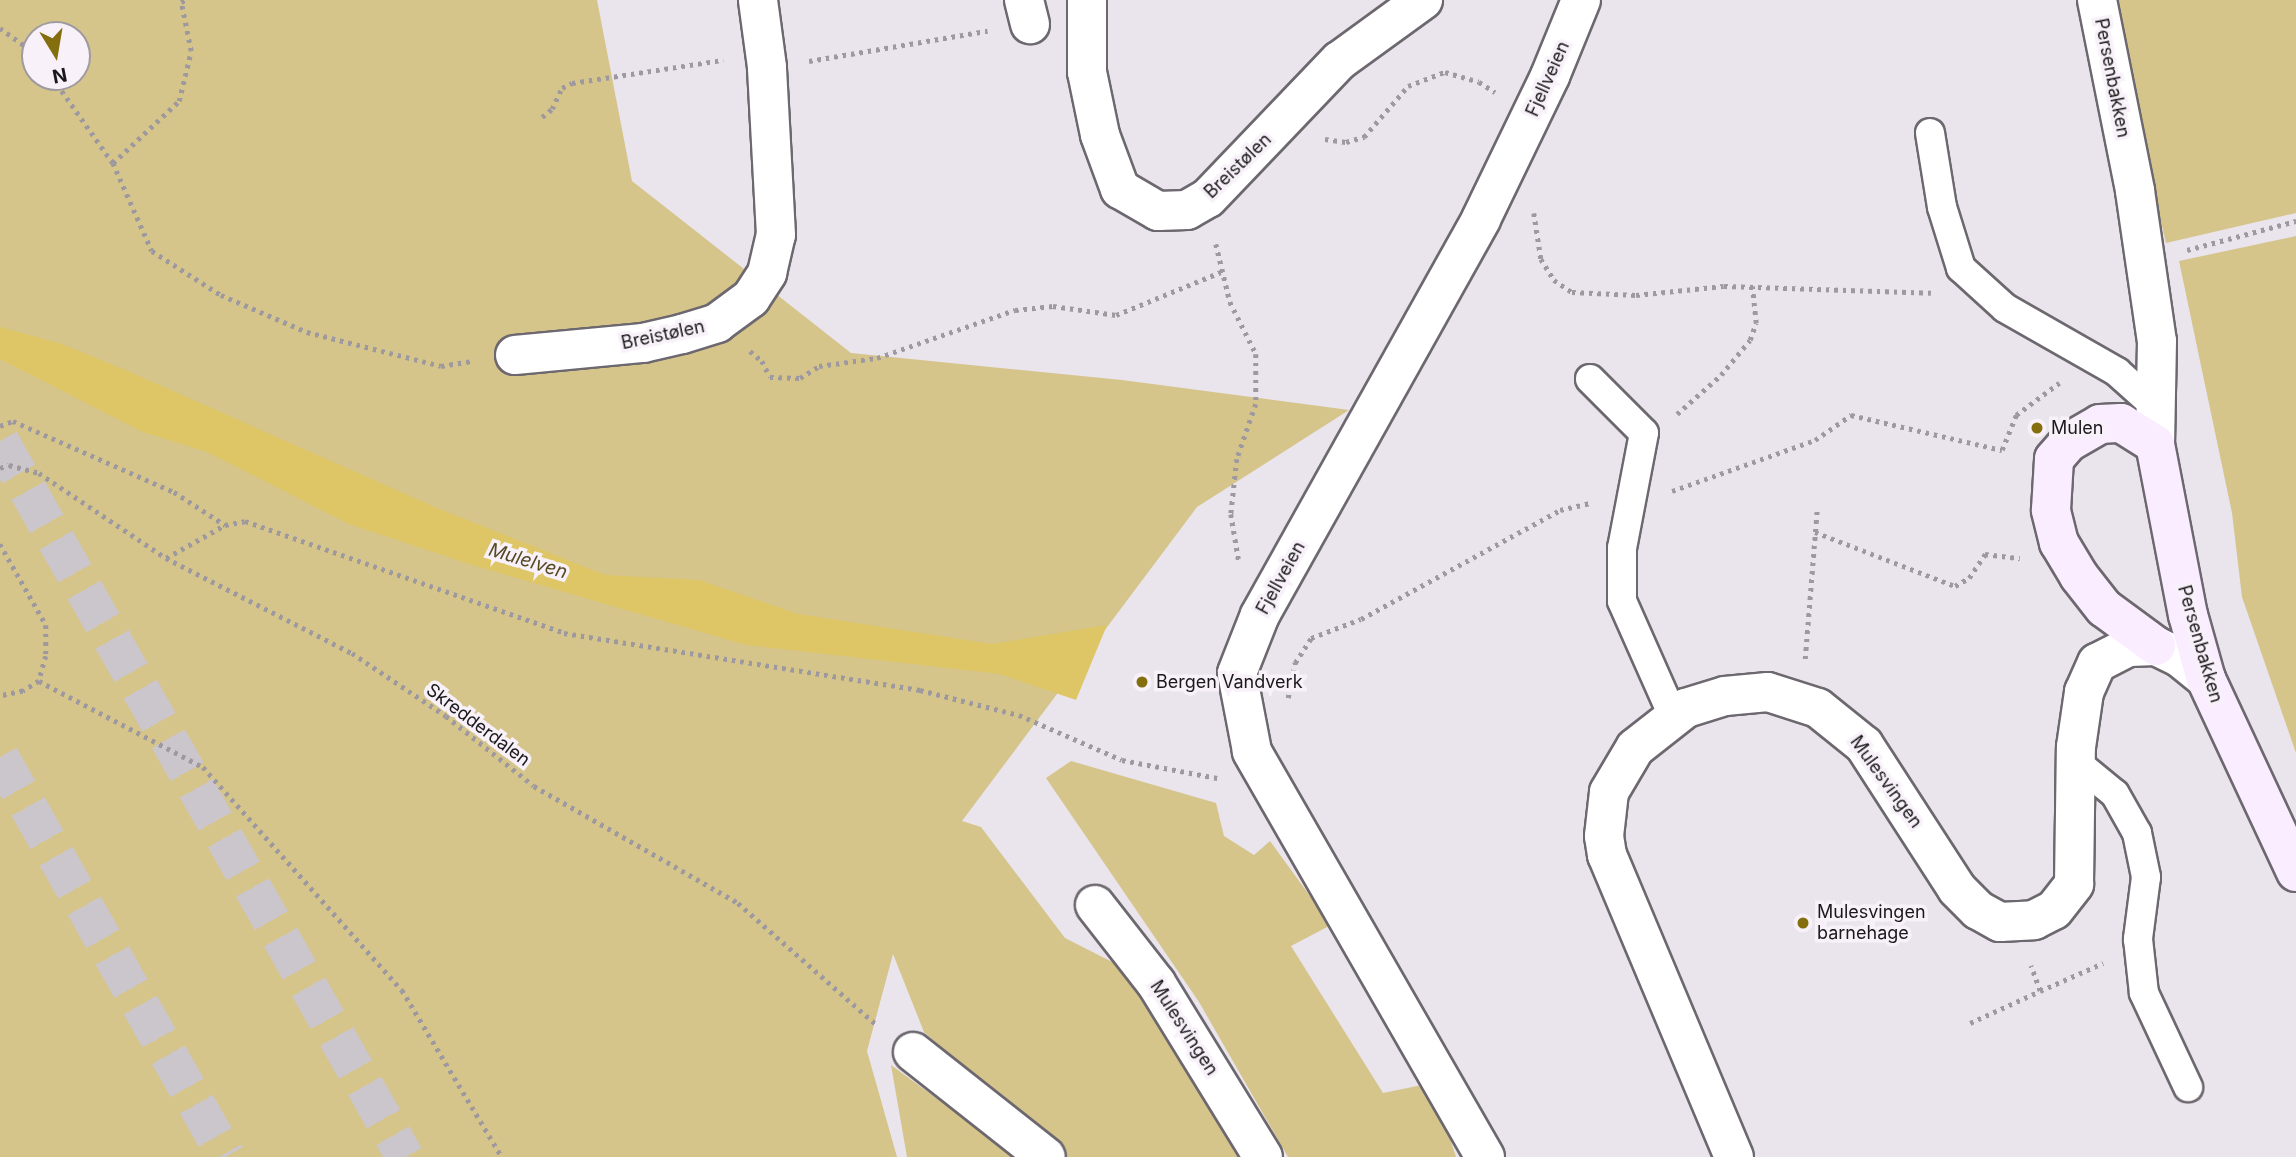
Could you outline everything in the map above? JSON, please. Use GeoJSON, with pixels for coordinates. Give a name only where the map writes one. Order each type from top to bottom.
{"type":"FeatureCollection","features":[{"type":"Feature","properties":{"kind":"street","name":"Breistølen"},"geometry":{"type":"LineString","coordinates":[[515,355],[643,343],[717,323],[751,298],[767,272],[776,235],[766,60],[758,0]]}},
{"type":"Feature","properties":{"kind":"street","name":"Breistølen"},"geometry":{"type":"LineString","coordinates":[[1087,0],[1087,72],[1100,135],[1120,189],[1158,211],[1187,209],[1208,198],[1339,61],[1423,0]]}},
{"type":"Feature","properties":{"kind":"street","name":"Fjellveien"},"geometry":{"type":"LineString","coordinates":[[1485,1157],[1252,751],[1237,673],[1260,615],[1440,298],[1518,144],[1581,0]]}},
{"type":"Feature","properties":{"kind":"street","name":"Persenbakken"},"geometry":{"type":"LineString","coordinates":[[2097,0],[2145,254],[2157,341],[2155,444],[2188,615],[2206,680],[2296,872]]}},
{"type":"Feature","properties":{"kind":"street"},"geometry":{"type":"LineString","coordinates":[[2155,444],[2121,423],[2100,424],[2069,442],[2054,459],[2050,480],[2059,543],[2079,576],[2104,608],[2156,646],[2179,657],[2206,680]]}},
{"type":"Feature","properties":{"kind":"street","name":"Mulesvingen"},"geometry":{"type":"LineString","coordinates":[[1734,1157],[1614,879],[1604,836],[1604,812],[1617,771],[1634,748],[1686,708],[1747,692],[1802,702],[1838,720],[1864,745],[1957,889],[1989,918],[2000,922],[2034,920],[2054,909],[2074,884],[2076,762],[2084,692],[2097,663],[2129,647],[2156,646]]}},
{"type":"Feature","properties":{"kind":"street","name":"Mulesvingen"},"geometry":{"type":"LineString","coordinates":[[1095,905],[1156,983],[1263,1157]]}},
{"type":"Feature","properties":{"kind":"street"},"geometry":{"type":"LineString","coordinates":[[913,1052],[1046,1157]]}},
{"type":"Feature","properties":{"kind":"lane"},"geometry":{"type":"LineString","coordinates":[[1930,133],[1945,220],[1961,268],[2005,308],[2118,372],[2155,406]]}},
{"type":"Feature","properties":{"kind":"lane"},"geometry":{"type":"LineString","coordinates":[[1590,379],[1644,433],[1636,493],[1622,548],[1622,601],[1673,716]]}},
{"type":"Feature","properties":{"kind":"lane"},"geometry":{"type":"LineString","coordinates":[[2076,762],[2115,794],[2137,833],[2146,877],[2138,939],[2144,993],[2188,1087]]}},
{"type":"Feature","properties":{"kind":"path"},"geometry":{"type":"LineString","coordinates":[[113,163],[179,101],[191,51],[181,2],[185,0]]}},
{"type":"Feature","properties":{"kind":"path"},"geometry":{"type":"LineString","coordinates":[[542,117],[562,88],[572,83],[766,60],[1027,12]]}},
{"type":"Feature","properties":{"kind":"path"},"geometry":{"type":"LineString","coordinates":[[0,28],[21,44]]}},
{"type":"Feature","properties":{"kind":"path"},"geometry":{"type":"LineString","coordinates":[[1317,139],[1346,142],[1364,137],[1408,86],[1445,72],[1479,82],[1497,94],[1511,113],[1518,144]]}},
{"type":"Feature","properties":{"kind":"path"},"geometry":{"type":"LineString","coordinates":[[62,91],[113,163],[152,251],[221,295],[307,332],[441,366],[515,355]]}},
{"type":"Feature","properties":{"kind":"path"},"geometry":{"type":"LineString","coordinates":[[1208,198],[1230,302],[1256,354],[1256,404],[1237,459],[1231,514],[1237,557],[1260,615]]}},
{"type":"Feature","properties":{"kind":"path"},"geometry":{"type":"LineString","coordinates":[[1534,209],[1541,259],[1553,280],[1572,292],[1610,296],[1752,286],[1916,289],[1937,295]]}},
{"type":"Feature","properties":{"kind":"path"},"geometry":{"type":"LineString","coordinates":[[2178,252],[2296,221]]}},
{"type":"Feature","properties":{"kind":"path"},"geometry":{"type":"LineString","coordinates":[[717,323],[762,360],[771,377],[800,378],[819,366],[877,358],[1015,310],[1053,306],[1116,315],[1222,272]]}},
{"type":"Feature","properties":{"kind":"path"},"geometry":{"type":"LineString","coordinates":[[1641,456],[1650,439],[1721,375],[1750,340],[1756,323],[1752,286]]}},
{"type":"Feature","properties":{"kind":"path"},"geometry":{"type":"LineString","coordinates":[[1286,708],[1295,663],[1311,638],[1361,619],[1560,510],[1636,493],[1680,490],[1815,440],[1851,415],[2002,450],[2016,415],[2067,377]]}},
{"type":"Feature","properties":{"kind":"path"},"geometry":{"type":"LineString","coordinates":[[0,426],[13,421],[26,426],[174,492],[225,525]]}},
{"type":"Feature","properties":{"kind":"path","name":"Skredderdalen"},"geometry":{"type":"LineString","coordinates":[[0,468],[9,465],[39,473],[166,558],[352,653],[446,716],[534,786],[738,903],[789,944],[865,1017],[913,1052]]}},
{"type":"Feature","properties":{"kind":"path"},"geometry":{"type":"LineString","coordinates":[[1802,702],[1817,511]]}},
{"type":"Feature","properties":{"kind":"path"},"geometry":{"type":"LineString","coordinates":[[166,558],[225,525],[245,520],[564,633],[920,690],[1019,715],[1122,760],[1273,789]]}},
{"type":"Feature","properties":{"kind":"path"},"geometry":{"type":"LineString","coordinates":[[1815,532],[1955,586],[1969,578],[1985,554],[2028,558]]}},
{"type":"Feature","properties":{"kind":"path"},"geometry":{"type":"LineString","coordinates":[[0,544],[46,625],[46,656],[39,681],[23,691],[0,696]]}},
{"type":"Feature","properties":{"kind":"path"},"geometry":{"type":"LineString","coordinates":[[39,681],[203,767],[402,990],[502,1157]]}},
{"type":"Feature","properties":{"kind":"path"},"geometry":{"type":"LineString","coordinates":[[2040,991],[2093,967]]}},
{"type":"Feature","properties":{"kind":"shaded area"},"geometry":{"type":"Polygon","coordinates":[[[0,0],[597,0],[632,181],[851,353],[1122,380],[1349,410],[1197,507],[962,821],[981,827],[1065,938],[1122,967],[1191,1065],[1245,1157],[1065,1157],[924,1032],[893,954],[867,1051],[897,1157],[0,1157],[0,0]]]}},
{"type":"Feature","properties":{"kind":"shaded area"},"geometry":{"type":"Polygon","coordinates":[[[2109,0],[2296,0],[2296,213],[2166,243],[2109,0]]]}},
{"type":"Feature","properties":{"kind":"shaded area"},"geometry":{"type":"Polygon","coordinates":[[[2296,236],[2296,753],[2242,597],[2232,513],[2179,261],[2296,236]]]}},
{"type":"Feature","properties":{"kind":"shaded area"},"geometry":{"type":"Polygon","coordinates":[[[1071,761],[1216,803],[1224,836],[1254,855],[1270,841],[1331,925],[1291,946],[1383,1093],[1422,1085],[1439,1105],[1456,1157],[1288,1157],[1199,1002],[1046,778],[1071,761]]]}},
{"type":"Feature","properties":{"kind":"shaded area"},"geometry":{"type":"Polygon","coordinates":[[[891,1065],[1017,1157],[907,1157],[891,1065]]]}},
{"type":"Feature","properties":{"kind":"water","name":"Mulelven"},"geometry":{"type":"Polygon","coordinates":[[[0,327],[62,344],[437,508],[605,575],[699,580],[798,614],[992,644],[1107,625],[1076,700],[1000,674],[746,645],[472,565],[349,524],[207,452],[143,432],[0,359],[0,327]]]}},
{"type":"Feature","properties":{"kind":"tunnel"},"geometry":{"type":"LineString","coordinates":[[0,441],[405,1157]]}},
{"type":"Feature","properties":{"kind":"tunnel"},"geometry":{"type":"LineString","coordinates":[[0,757],[226,1157]]}},
{"type":"Feature","properties":{"kind":"place","name":"Mulen"},"geometry":{"type":"Point","coordinates":[2037,428]}},
{"type":"Feature","properties":{"kind":"place","name":"Bergen Vandverk"},"geometry":{"type":"Point","coordinates":[1142,682]}},
{"type":"Feature","properties":{"kind":"place","name":"Mulesvingen barnehage"},"geometry":{"type":"Point","coordinates":[1803,923]}}]}
